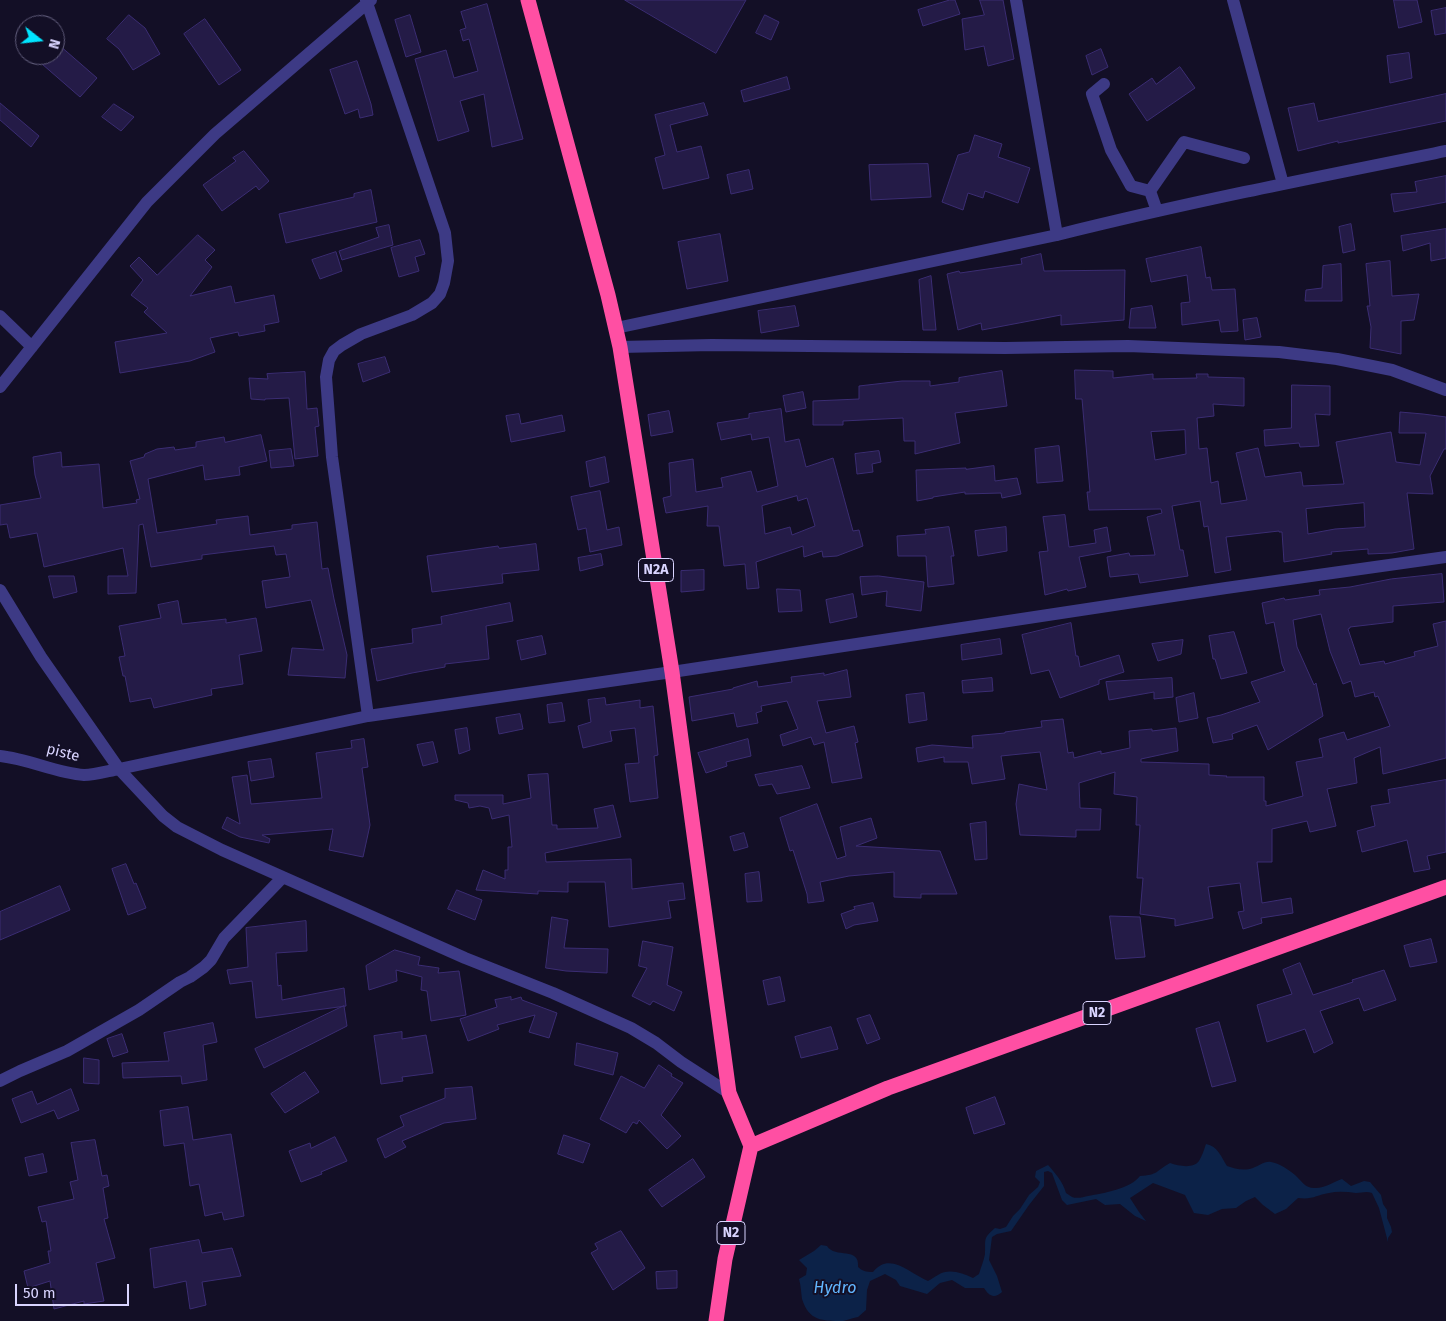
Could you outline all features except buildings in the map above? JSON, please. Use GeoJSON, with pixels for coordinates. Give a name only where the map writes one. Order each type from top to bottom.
{"type":"FeatureCollection","features":[{"type":"Feature","properties":{"kind":"highway","name":"N2A"},"geometry":{"type":"LineString","coordinates":[[528,0],[620,347],[672,672],[729,1094],[751,1146]]}},
{"type":"Feature","properties":{"kind":"highway","name":"N2"},"geometry":{"type":"LineString","coordinates":[[716,1321],[725,1259],[751,1146],[888,1088],[1446,887]]}},
{"type":"Feature","properties":{"kind":"street"},"geometry":{"type":"LineString","coordinates":[[1016,0],[1056,235]]}},
{"type":"Feature","properties":{"kind":"street"},"geometry":{"type":"LineString","coordinates":[[1233,0],[1283,184]]}},
{"type":"Feature","properties":{"kind":"street"},"geometry":{"type":"LineString","coordinates":[[0,387],[147,202],[215,134],[368,1],[445,233],[448,261],[440,294],[432,303],[412,315],[362,334],[349,341],[334,351],[328,360],[326,393],[332,457],[368,716]]}},
{"type":"Feature","properties":{"kind":"street"},"geometry":{"type":"LineString","coordinates":[[1104,84],[1092,94],[1112,150],[1131,186],[1150,191]]}},
{"type":"Feature","properties":{"kind":"street"},"geometry":{"type":"LineString","coordinates":[[1150,191],[1184,142],[1244,158]]}},
{"type":"Feature","properties":{"kind":"street"},"geometry":{"type":"LineString","coordinates":[[616,328],[1056,235],[1156,211],[1446,151]]}},
{"type":"Feature","properties":{"kind":"street"},"geometry":{"type":"LineString","coordinates":[[1150,191],[1156,211]]}},
{"type":"Feature","properties":{"kind":"street"},"geometry":{"type":"LineString","coordinates":[[0,316],[32,347]]}},
{"type":"Feature","properties":{"kind":"street"},"geometry":{"type":"LineString","coordinates":[[620,347],[712,345],[1005,348],[1128,346],[1279,352],[1337,359],[1392,370],[1446,390]]}},
{"type":"Feature","properties":{"kind":"street","name":"piste"},"geometry":{"type":"LineString","coordinates":[[0,756],[24,760],[74,774],[87,775],[368,716],[1446,557]]}},
{"type":"Feature","properties":{"kind":"street"},"geometry":{"type":"LineString","coordinates":[[0,590],[41,657],[119,769],[163,816],[177,827],[222,850],[465,958],[553,993],[631,1028],[656,1043],[729,1094]]}},
{"type":"Feature","properties":{"kind":"street"},"geometry":{"type":"LineString","coordinates":[[0,1081],[67,1051],[139,1010],[197,972],[211,960],[229,932],[283,877]]}},
{"type":"Feature","properties":{"kind":"water","name":"Hydro"},"geometry":{"type":"Polygon","coordinates":[[[1206,1144],[1216,1149],[1227,1166],[1236,1169],[1246,1169],[1271,1162],[1281,1165],[1306,1186],[1312,1188],[1323,1187],[1342,1179],[1351,1186],[1364,1181],[1370,1182],[1381,1195],[1387,1210],[1387,1218],[1392,1232],[1388,1242],[1379,1208],[1370,1192],[1336,1192],[1311,1198],[1298,1198],[1286,1209],[1275,1214],[1255,1197],[1236,1208],[1222,1209],[1208,1215],[1194,1213],[1185,1195],[1153,1183],[1130,1198],[1146,1221],[1135,1216],[1120,1204],[1105,1205],[1096,1199],[1067,1205],[1062,1200],[1052,1173],[1048,1171],[1044,1172],[1044,1186],[1011,1231],[992,1237],[989,1260],[1002,1292],[999,1294],[992,1296],[984,1288],[965,1288],[952,1280],[940,1283],[927,1294],[900,1286],[896,1280],[885,1274],[870,1281],[867,1290],[866,1310],[858,1317],[843,1321],[823,1320],[813,1316],[808,1312],[802,1299],[799,1279],[806,1275],[807,1268],[799,1260],[821,1245],[827,1246],[836,1252],[855,1257],[858,1261],[858,1267],[866,1271],[873,1272],[880,1266],[893,1264],[928,1281],[947,1272],[960,1273],[973,1278],[979,1274],[985,1256],[988,1235],[995,1228],[1006,1227],[1029,1195],[1038,1187],[1040,1182],[1035,1177],[1036,1171],[1048,1165],[1061,1182],[1066,1193],[1072,1197],[1080,1198],[1123,1187],[1140,1176],[1154,1174],[1170,1163],[1182,1166],[1196,1164],[1206,1144]]]}}]}
